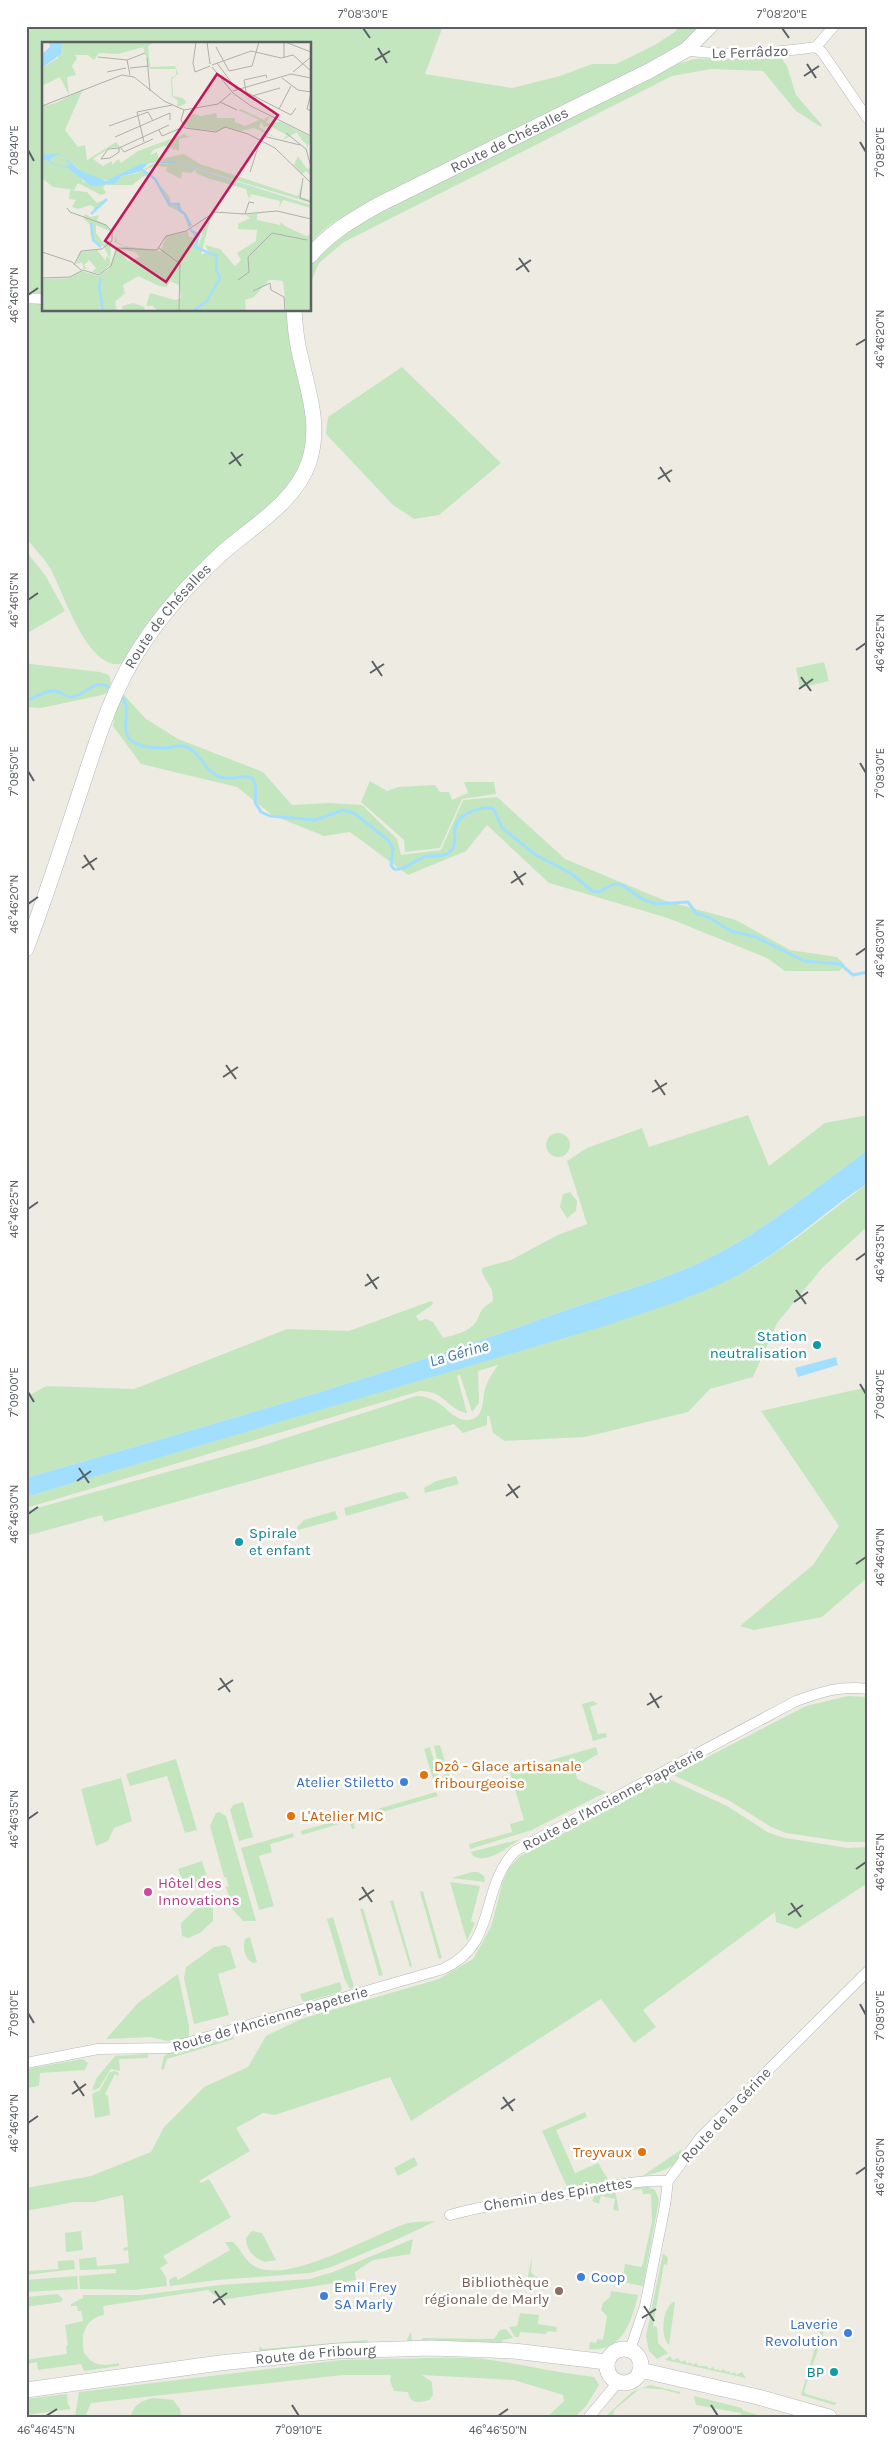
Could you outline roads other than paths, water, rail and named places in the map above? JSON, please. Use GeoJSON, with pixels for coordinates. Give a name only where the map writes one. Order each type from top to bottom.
{"type":"FeatureCollection","features":[{"type":"Feature","properties":{"kind":"street","name":"Route de Chésalles"},"geometry":{"type":"LineString","coordinates":[[311,255],[338,228],[378,205],[649,71],[686,50],[710,26]]}},
{"type":"Feature","properties":{"kind":"street"},"geometry":{"type":"LineString","coordinates":[[834,26],[816,47],[822,52],[868,119]]}},
{"type":"Feature","properties":{"kind":"street","name":"Le Ferrâdzo"},"geometry":{"type":"LineString","coordinates":[[686,50],[710,54],[784,52],[816,47]]}},
{"type":"Feature","properties":{"kind":"street"},"geometry":{"type":"LineString","coordinates":[[26,298],[42,299]]}},
{"type":"Feature","properties":{"kind":"street","name":"Route de Chésalles"},"geometry":{"type":"LineString","coordinates":[[26,949],[110,705],[141,646],[165,613],[205,570],[283,502],[299,482],[309,464],[314,441],[315,422],[309,388],[299,354],[294,311]]}},
{"type":"Feature","properties":{"kind":"street","name":"Route de l'Ancienne-Papeterie"},"geometry":{"type":"LineString","coordinates":[[26,2062],[98,2049],[169,2048],[450,1966],[470,1950],[478,1940],[498,1875],[503,1864],[515,1851],[796,1701],[825,1690],[850,1686],[868,1689]]}},
{"type":"Feature","properties":{"kind":"street","name":"Route de la Gérine"},"geometry":{"type":"LineString","coordinates":[[630,2350],[645,2306],[668,2181],[700,2138],[868,1971]]}},
{"type":"Feature","properties":{"kind":"street","name":"Chemin des Epinettes"},"geometry":{"type":"LineString","coordinates":[[450,2215],[494,2203],[580,2192],[646,2179],[668,2181]]}},
{"type":"Feature","properties":{"kind":"street","name":"Route de Fribourg"},"geometry":{"type":"LineString","coordinates":[[26,2390],[220,2363],[337,2351],[431,2348],[505,2351],[607,2362]]}},
{"type":"Feature","properties":{"kind":"street"},"geometry":{"type":"LineString","coordinates":[[589,2417],[618,2382],[632,2381],[640,2370],[639,2358],[630,2350],[618,2350],[613,2353],[607,2362],[608,2372],[618,2382]]}},
{"type":"Feature","properties":{"kind":"street"},"geometry":{"type":"LineString","coordinates":[[640,2370],[758,2396],[829,2417]]}},
{"type":"Feature","properties":{"kind":"water","name":"La Gérine"},"geometry":{"type":"Polygon","coordinates":[[[868,1150],[868,1183],[771,1255],[740,1274],[703,1291],[608,1325],[26,1497],[26,1478],[358,1380],[675,1273],[713,1256],[753,1233],[868,1150]]]}},
{"type":"Feature","properties":{"kind":"water"},"geometry":{"type":"Polygon","coordinates":[[[836,1357],[838,1365],[798,1377],[795,1368],[836,1357]]]}},
{"type":"Feature","properties":{"kind":"waterway"},"geometry":{"type":"LineString","coordinates":[[26,701],[52,691],[70,697],[76,696],[100,684],[113,690]]}},
{"type":"Feature","properties":{"kind":"waterway"},"geometry":{"type":"LineString","coordinates":[[120,695],[126,706],[126,728],[130,740],[150,747],[183,746],[194,752],[214,774],[220,777],[251,778],[256,790],[255,802],[261,812],[270,816],[315,820],[343,810],[354,813],[388,840],[393,849],[391,865],[394,869],[405,867],[428,856],[445,855],[453,848],[455,828],[460,818],[476,810],[493,808],[502,828],[536,855],[572,874],[592,891],[599,892],[614,884],[622,885],[644,900],[657,904],[688,902],[696,913],[710,918],[731,931],[756,937],[804,961],[840,964],[853,975],[868,972]]}},
{"type":"Feature","properties":{"kind":"place","name":"Station neutralisation"},"geometry":{"type":"Point","coordinates":[817,1345]}},
{"type":"Feature","properties":{"kind":"place","name":"Spirale et enfant"},"geometry":{"type":"Point","coordinates":[239,1542]}},
{"type":"Feature","properties":{"kind":"place","name":"Dzô - Glace artisanale fribourgeoise"},"geometry":{"type":"Point","coordinates":[424,1775]}},
{"type":"Feature","properties":{"kind":"place","name":"Atelier Stiletto"},"geometry":{"type":"Point","coordinates":[404,1782]}},
{"type":"Feature","properties":{"kind":"place","name":"L'Atelier MIC"},"geometry":{"type":"Point","coordinates":[291,1816]}},
{"type":"Feature","properties":{"kind":"place","name":"Hôtel des Innovations"},"geometry":{"type":"Point","coordinates":[148,1892]}},
{"type":"Feature","properties":{"kind":"place","name":"Treyvaux"},"geometry":{"type":"Point","coordinates":[642,2152]}},
{"type":"Feature","properties":{"kind":"place","name":"Coop"},"geometry":{"type":"Point","coordinates":[581,2277]}},
{"type":"Feature","properties":{"kind":"place","name":"Bibliothèque régionale de Marly"},"geometry":{"type":"Point","coordinates":[559,2291]}},
{"type":"Feature","properties":{"kind":"place","name":"Emil Frey SA Marly"},"geometry":{"type":"Point","coordinates":[324,2296]}},
{"type":"Feature","properties":{"kind":"place","name":"Laverie Revolution"},"geometry":{"type":"Point","coordinates":[848,2333]}},
{"type":"Feature","properties":{"kind":"place","name":"BP"},"geometry":{"type":"Point","coordinates":[834,2372]}}]}
